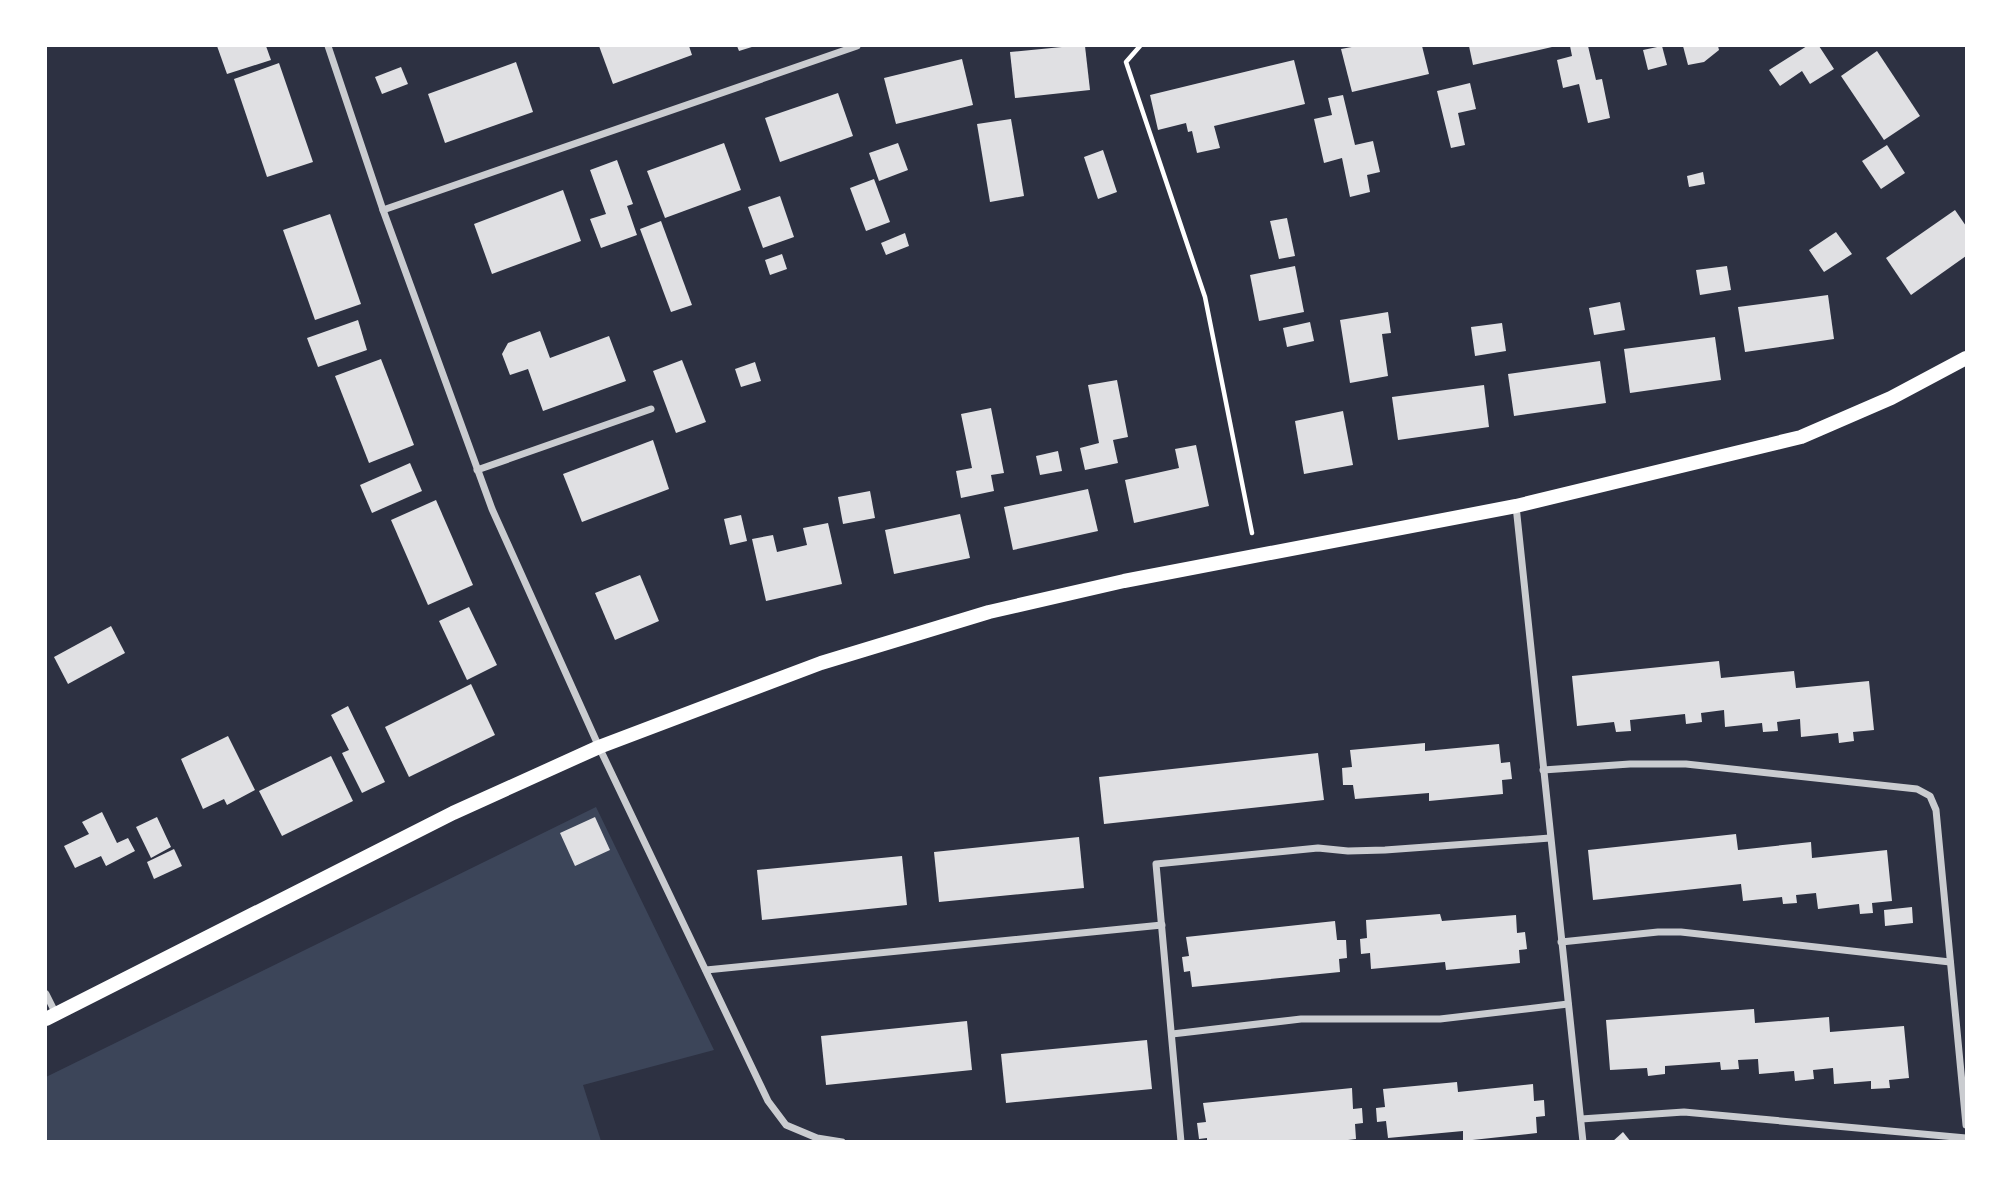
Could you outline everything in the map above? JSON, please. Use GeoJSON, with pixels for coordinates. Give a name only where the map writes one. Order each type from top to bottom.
{"type":"FeatureCollection","features":[{"type":"Feature","properties":{"kind":"main road"},"geometry":{"type":"LineString","coordinates":[[51,1017],[453,813],[599,747],[821,663],[989,612],[1124,581],[1516,506],[1801,437],[1891,398],[1966,358]]}},
{"type":"Feature","properties":{"kind":"street"},"geometry":{"type":"LineString","coordinates":[[327,46],[477,470],[510,551],[599,747],[768,1101],[786,1125],[817,1138],[842,1142]]}},
{"type":"Feature","properties":{"kind":"street"},"geometry":{"type":"LineString","coordinates":[[383,210],[857,46]]}},
{"type":"Feature","properties":{"kind":"street"},"geometry":{"type":"LineString","coordinates":[[477,470],[651,409]]}},
{"type":"Feature","properties":{"kind":"street"},"geometry":{"type":"LineString","coordinates":[[1516,506],[1583,1142]]}},
{"type":"Feature","properties":{"kind":"street"},"geometry":{"type":"LineString","coordinates":[[1543,770],[1630,764],[1686,765],[1917,789],[1930,796],[1936,810],[1966,1125]]}},
{"type":"Feature","properties":{"kind":"street"},"geometry":{"type":"LineString","coordinates":[[1181,1142],[1156,864],[1318,848],[1385,850],[1550,838]]}},
{"type":"Feature","properties":{"kind":"street"},"geometry":{"type":"LineString","coordinates":[[706,970],[1162,925]]}},
{"type":"Feature","properties":{"kind":"street"},"geometry":{"type":"LineString","coordinates":[[1561,942],[1681,932],[1950,961]]}},
{"type":"Feature","properties":{"kind":"street"},"geometry":{"type":"LineString","coordinates":[[46,994],[51,1017]]}},
{"type":"Feature","properties":{"kind":"street"},"geometry":{"type":"LineString","coordinates":[[1172,1034],[1301,1019],[1440,1018],[1568,1004]]}},
{"type":"Feature","properties":{"kind":"street"},"geometry":{"type":"LineString","coordinates":[[1581,1119],[1685,1112],[1966,1138]]}},
{"type":"Feature","properties":{"kind":"path"},"geometry":{"type":"LineString","coordinates":[[1140,46],[1126,62],[1205,297],[1256,556]]}},
{"type":"Feature","properties":{"kind":"shaded area"},"geometry":{"type":"Polygon","coordinates":[[[596,807],[714,1050],[583,1085],[601,1141],[46,1142],[46,1077],[596,807]]]}},
{"type":"Feature","properties":{"kind":"building"},"geometry":{"type":"Polygon","coordinates":[[[217,46],[266,46],[271,60],[227,74],[217,46]]]}},
{"type":"Feature","properties":{"kind":"building"},"geometry":{"type":"Polygon","coordinates":[[[599,46],[689,46],[692,55],[613,84],[599,46]]]}},
{"type":"Feature","properties":{"kind":"building"},"geometry":{"type":"Polygon","coordinates":[[[737,46],[755,46],[739,51],[737,46]]]}},
{"type":"Feature","properties":{"kind":"building"},"geometry":{"type":"Polygon","coordinates":[[[1085,46],[1090,90],[1015,98],[1010,52],[1085,46]]]}},
{"type":"Feature","properties":{"kind":"building"},"geometry":{"type":"Polygon","coordinates":[[[1357,46],[1422,46],[1429,74],[1352,92],[1341,49],[1357,46]]]}},
{"type":"Feature","properties":{"kind":"building"},"geometry":{"type":"Polygon","coordinates":[[[1469,46],[1552,46],[1552,47],[1473,65],[1469,46]]]}},
{"type":"Feature","properties":{"kind":"building"},"geometry":{"type":"Polygon","coordinates":[[[1570,46],[1588,46],[1596,80],[1602,79],[1610,118],[1588,123],[1579,84],[1563,88],[1557,60],[1572,56],[1570,46]]]}},
{"type":"Feature","properties":{"kind":"building"},"geometry":{"type":"Polygon","coordinates":[[[1662,46],[1667,65],[1648,70],[1643,50],[1662,46]]]}},
{"type":"Feature","properties":{"kind":"building"},"geometry":{"type":"Polygon","coordinates":[[[1683,46],[1718,46],[1719,50],[1704,62],[1688,65],[1683,46]]]}},
{"type":"Feature","properties":{"kind":"building"},"geometry":{"type":"Polygon","coordinates":[[[1807,46],[1819,46],[1834,69],[1810,84],[1802,71],[1780,86],[1769,70],[1807,46]]]}},
{"type":"Feature","properties":{"kind":"building"},"geometry":{"type":"Polygon","coordinates":[[[1877,51],[1920,116],[1884,140],[1841,76],[1877,51]]]}},
{"type":"Feature","properties":{"kind":"building"},"geometry":{"type":"Polygon","coordinates":[[[962,59],[973,105],[896,124],[884,78],[962,59]]]}},
{"type":"Feature","properties":{"kind":"building"},"geometry":{"type":"Polygon","coordinates":[[[1294,60],[1305,104],[1214,126],[1220,148],[1197,153],[1192,131],[1188,132],[1186,123],[1158,130],[1150,95],[1294,60]]]}},
{"type":"Feature","properties":{"kind":"building"},"geometry":{"type":"Polygon","coordinates":[[[516,62],[533,112],[445,143],[428,94],[516,62]]]}},
{"type":"Feature","properties":{"kind":"building"},"geometry":{"type":"Polygon","coordinates":[[[279,63],[313,162],[267,177],[234,79],[279,63]]]}},
{"type":"Feature","properties":{"kind":"building"},"geometry":{"type":"Polygon","coordinates":[[[401,67],[408,84],[382,94],[375,77],[401,67]]]}},
{"type":"Feature","properties":{"kind":"building"},"geometry":{"type":"Polygon","coordinates":[[[1470,83],[1476,109],[1458,113],[1465,145],[1451,148],[1437,91],[1470,83]]]}},
{"type":"Feature","properties":{"kind":"building"},"geometry":{"type":"Polygon","coordinates":[[[838,93],[853,136],[780,162],[765,118],[838,93]]]}},
{"type":"Feature","properties":{"kind":"building"},"geometry":{"type":"Polygon","coordinates":[[[1343,95],[1355,145],[1373,141],[1380,172],[1367,175],[1370,192],[1350,197],[1342,158],[1324,163],[1314,119],[1332,115],[1328,98],[1343,95]]]}},
{"type":"Feature","properties":{"kind":"building"},"geometry":{"type":"Polygon","coordinates":[[[1011,119],[1024,196],[990,202],[977,124],[1011,119]]]}},
{"type":"Feature","properties":{"kind":"building"},"geometry":{"type":"Polygon","coordinates":[[[724,143],[741,190],[665,218],[647,171],[724,143]]]}},
{"type":"Feature","properties":{"kind":"building"},"geometry":{"type":"Polygon","coordinates":[[[898,143],[908,170],[879,181],[869,153],[898,143]]]}},
{"type":"Feature","properties":{"kind":"building"},"geometry":{"type":"Polygon","coordinates":[[[1887,145],[1905,173],[1881,189],[1862,161],[1887,145]]]}},
{"type":"Feature","properties":{"kind":"building"},"geometry":{"type":"Polygon","coordinates":[[[1103,150],[1117,192],[1098,199],[1084,157],[1103,150]]]}},
{"type":"Feature","properties":{"kind":"building"},"geometry":{"type":"Polygon","coordinates":[[[617,160],[633,204],[627,206],[637,235],[601,248],[590,219],[606,214],[590,170],[617,160]]]}},
{"type":"Feature","properties":{"kind":"building"},"geometry":{"type":"Polygon","coordinates":[[[1703,172],[1705,184],[1689,187],[1687,176],[1703,172]]]}},
{"type":"Feature","properties":{"kind":"building"},"geometry":{"type":"Polygon","coordinates":[[[874,179],[890,222],[866,231],[850,188],[874,179]]]}},
{"type":"Feature","properties":{"kind":"building"},"geometry":{"type":"Polygon","coordinates":[[[563,190],[581,241],[492,274],[474,224],[563,190]]]}},
{"type":"Feature","properties":{"kind":"building"},"geometry":{"type":"Polygon","coordinates":[[[780,196],[794,237],[763,248],[748,207],[780,196]]]}},
{"type":"Feature","properties":{"kind":"building"},"geometry":{"type":"Polygon","coordinates":[[[1955,210],[1966,226],[1966,256],[1911,295],[1886,258],[1955,210]]]}},
{"type":"Feature","properties":{"kind":"building"},"geometry":{"type":"Polygon","coordinates":[[[330,214],[361,304],[315,320],[283,230],[330,214]]]}},
{"type":"Feature","properties":{"kind":"building"},"geometry":{"type":"Polygon","coordinates":[[[1287,218],[1295,256],[1279,259],[1270,221],[1287,218]]]}},
{"type":"Feature","properties":{"kind":"building"},"geometry":{"type":"Polygon","coordinates":[[[661,221],[692,305],[671,312],[640,229],[661,221]]]}},
{"type":"Feature","properties":{"kind":"building"},"geometry":{"type":"Polygon","coordinates":[[[1836,232],[1852,254],[1824,272],[1809,250],[1836,232]]]}},
{"type":"Feature","properties":{"kind":"building"},"geometry":{"type":"Polygon","coordinates":[[[905,233],[909,246],[886,255],[881,243],[905,233]]]}},
{"type":"Feature","properties":{"kind":"building"},"geometry":{"type":"Polygon","coordinates":[[[782,254],[787,269],[770,275],[765,260],[782,254]]]}},
{"type":"Feature","properties":{"kind":"building"},"geometry":{"type":"Polygon","coordinates":[[[1295,266],[1304,312],[1259,321],[1250,275],[1295,266]]]}},
{"type":"Feature","properties":{"kind":"building"},"geometry":{"type":"Polygon","coordinates":[[[1727,266],[1731,290],[1700,295],[1696,270],[1727,266]]]}},
{"type":"Feature","properties":{"kind":"building"},"geometry":{"type":"Polygon","coordinates":[[[1828,295],[1834,339],[1745,352],[1738,307],[1828,295]]]}},
{"type":"Feature","properties":{"kind":"building"},"geometry":{"type":"Polygon","coordinates":[[[1620,302],[1625,330],[1594,335],[1589,308],[1620,302]]]}},
{"type":"Feature","properties":{"kind":"building"},"geometry":{"type":"Polygon","coordinates":[[[1388,312],[1391,333],[1382,334],[1388,376],[1350,383],[1340,320],[1388,312]]]}},
{"type":"Feature","properties":{"kind":"building"},"geometry":{"type":"Polygon","coordinates":[[[358,320],[367,350],[318,367],[307,338],[358,320]]]}},
{"type":"Feature","properties":{"kind":"building"},"geometry":{"type":"Polygon","coordinates":[[[1310,322],[1314,341],[1287,347],[1283,328],[1310,322]]]}},
{"type":"Feature","properties":{"kind":"building"},"geometry":{"type":"Polygon","coordinates":[[[1502,323],[1506,351],[1475,356],[1471,327],[1502,323]]]}},
{"type":"Feature","properties":{"kind":"building"},"geometry":{"type":"Polygon","coordinates":[[[540,331],[550,358],[609,336],[626,381],[543,411],[528,369],[510,375],[502,354],[508,343],[540,331]]]}},
{"type":"Feature","properties":{"kind":"building"},"geometry":{"type":"Polygon","coordinates":[[[1715,337],[1721,380],[1630,393],[1624,349],[1715,337]]]}},
{"type":"Feature","properties":{"kind":"building"},"geometry":{"type":"Polygon","coordinates":[[[381,359],[414,445],[369,463],[335,376],[381,359]]]}},
{"type":"Feature","properties":{"kind":"building"},"geometry":{"type":"Polygon","coordinates":[[[682,360],[706,422],[676,433],[653,371],[682,360]]]}},
{"type":"Feature","properties":{"kind":"building"},"geometry":{"type":"Polygon","coordinates":[[[1600,361],[1606,403],[1514,416],[1508,374],[1600,361]]]}},
{"type":"Feature","properties":{"kind":"building"},"geometry":{"type":"Polygon","coordinates":[[[755,362],[761,381],[741,387],[735,369],[755,362]]]}},
{"type":"Feature","properties":{"kind":"building"},"geometry":{"type":"Polygon","coordinates":[[[1117,380],[1128,437],[1113,440],[1118,463],[1085,470],[1080,448],[1099,443],[1088,385],[1117,380]]]}},
{"type":"Feature","properties":{"kind":"building"},"geometry":{"type":"Polygon","coordinates":[[[1484,385],[1489,427],[1398,440],[1392,397],[1484,385]]]}},
{"type":"Feature","properties":{"kind":"building"},"geometry":{"type":"Polygon","coordinates":[[[991,408],[1004,473],[991,475],[994,491],[961,498],[956,471],[972,468],[961,414],[991,408]]]}},
{"type":"Feature","properties":{"kind":"building"},"geometry":{"type":"Polygon","coordinates":[[[1343,411],[1353,465],[1304,474],[1295,421],[1343,411]]]}},
{"type":"Feature","properties":{"kind":"building"},"geometry":{"type":"Polygon","coordinates":[[[653,440],[669,489],[582,522],[563,474],[653,440]]]}},
{"type":"Feature","properties":{"kind":"building"},"geometry":{"type":"Polygon","coordinates":[[[1196,445],[1209,506],[1134,523],[1125,480],[1179,468],[1175,449],[1196,445]]]}},
{"type":"Feature","properties":{"kind":"building"},"geometry":{"type":"Polygon","coordinates":[[[1058,451],[1062,471],[1040,475],[1036,456],[1058,451]]]}},
{"type":"Feature","properties":{"kind":"building"},"geometry":{"type":"Polygon","coordinates":[[[410,463],[422,491],[372,513],[360,485],[410,463]]]}},
{"type":"Feature","properties":{"kind":"building"},"geometry":{"type":"Polygon","coordinates":[[[1088,489],[1098,531],[1013,550],[1004,507],[1088,489]]]}},
{"type":"Feature","properties":{"kind":"building"},"geometry":{"type":"Polygon","coordinates":[[[870,491],[875,518],[843,524],[838,497],[870,491]]]}},
{"type":"Feature","properties":{"kind":"building"},"geometry":{"type":"Polygon","coordinates":[[[436,500],[473,585],[428,605],[391,520],[436,500]]]}},
{"type":"Feature","properties":{"kind":"building"},"geometry":{"type":"Polygon","coordinates":[[[960,514],[970,558],[894,574],[885,530],[960,514]]]}},
{"type":"Feature","properties":{"kind":"building"},"geometry":{"type":"Polygon","coordinates":[[[741,515],[747,541],[730,545],[724,519],[741,515]]]}},
{"type":"Feature","properties":{"kind":"building"},"geometry":{"type":"Polygon","coordinates":[[[828,523],[842,584],[766,601],[752,539],[773,535],[777,552],[807,545],[803,528],[828,523]]]}},
{"type":"Feature","properties":{"kind":"building"},"geometry":{"type":"Polygon","coordinates":[[[640,575],[659,621],[615,640],[595,593],[640,575]]]}},
{"type":"Feature","properties":{"kind":"building"},"geometry":{"type":"Polygon","coordinates":[[[469,607],[497,665],[467,680],[439,621],[469,607]]]}},
{"type":"Feature","properties":{"kind":"building"},"geometry":{"type":"Polygon","coordinates":[[[111,626],[125,653],[68,684],[54,657],[111,626]]]}},
{"type":"Feature","properties":{"kind":"building"},"geometry":{"type":"Polygon","coordinates":[[[1719,661],[1721,678],[1794,671],[1796,688],[1869,681],[1874,730],[1853,732],[1854,741],[1839,743],[1838,733],[1801,737],[1800,719],[1777,722],[1778,731],[1763,732],[1762,723],[1725,727],[1724,710],[1701,713],[1702,722],[1686,724],[1685,714],[1630,720],[1631,731],[1616,732],[1614,722],[1577,726],[1572,676],[1719,661]]]}},
{"type":"Feature","properties":{"kind":"building"},"geometry":{"type":"Polygon","coordinates":[[[471,684],[495,735],[409,777],[385,727],[471,684]]]}},
{"type":"Feature","properties":{"kind":"building"},"geometry":{"type":"Polygon","coordinates":[[[348,706],[385,782],[362,793],[342,753],[349,750],[331,715],[348,706]]]}},
{"type":"Feature","properties":{"kind":"building"},"geometry":{"type":"Polygon","coordinates":[[[228,736],[255,790],[227,805],[224,799],[203,809],[181,759],[228,736]]]}},
{"type":"Feature","properties":{"kind":"building"},"geometry":{"type":"Polygon","coordinates":[[[1425,743],[1425,751],[1499,744],[1501,763],[1510,762],[1512,779],[1502,780],[1503,794],[1429,801],[1429,793],[1355,799],[1353,785],[1343,785],[1342,768],[1352,767],[1350,750],[1425,743]]]}},
{"type":"Feature","properties":{"kind":"building"},"geometry":{"type":"Polygon","coordinates":[[[1318,753],[1324,800],[1104,824],[1099,777],[1318,753]]]}},
{"type":"Feature","properties":{"kind":"building"},"geometry":{"type":"Polygon","coordinates":[[[331,756],[353,801],[282,836],[259,791],[331,756]]]}},
{"type":"Feature","properties":{"kind":"building"},"geometry":{"type":"Polygon","coordinates":[[[102,812],[117,843],[128,838],[135,851],[106,866],[101,856],[75,868],[64,846],[89,834],[82,822],[102,812]]]}},
{"type":"Feature","properties":{"kind":"building"},"geometry":{"type":"Polygon","coordinates":[[[157,817],[171,847],[151,858],[136,827],[157,817]]]}},
{"type":"Feature","properties":{"kind":"building"},"geometry":{"type":"Polygon","coordinates":[[[595,817],[610,850],[575,866],[560,833],[595,817]]]}},
{"type":"Feature","properties":{"kind":"building"},"geometry":{"type":"Polygon","coordinates":[[[1736,834],[1738,850],[1811,842],[1812,858],[1887,850],[1892,901],[1872,903],[1873,913],[1860,914],[1859,904],[1818,909],[1816,893],[1796,895],[1797,903],[1783,904],[1782,897],[1743,901],[1741,884],[1593,900],[1588,850],[1736,834]]]}},
{"type":"Feature","properties":{"kind":"building"},"geometry":{"type":"Polygon","coordinates":[[[1079,837],[1084,888],[939,902],[934,852],[1079,837]]]}},
{"type":"Feature","properties":{"kind":"building"},"geometry":{"type":"Polygon","coordinates":[[[174,849],[182,866],[154,879],[147,862],[174,849]]]}},
{"type":"Feature","properties":{"kind":"building"},"geometry":{"type":"Polygon","coordinates":[[[902,856],[907,905],[762,920],[757,870],[902,856]]]}},
{"type":"Feature","properties":{"kind":"building"},"geometry":{"type":"Polygon","coordinates":[[[1912,907],[1913,923],[1885,926],[1884,910],[1912,907]]]}},
{"type":"Feature","properties":{"kind":"building"},"geometry":{"type":"Polygon","coordinates":[[[1440,914],[1442,921],[1516,915],[1517,933],[1525,932],[1527,949],[1519,950],[1520,963],[1446,970],[1445,962],[1371,969],[1370,953],[1361,954],[1360,939],[1367,938],[1366,920],[1440,914]]]}},
{"type":"Feature","properties":{"kind":"building"},"geometry":{"type":"Polygon","coordinates":[[[1335,921],[1337,940],[1346,940],[1347,958],[1339,959],[1340,972],[1192,987],[1190,971],[1184,972],[1182,957],[1189,956],[1186,937],[1335,921]]]}},
{"type":"Feature","properties":{"kind":"building"},"geometry":{"type":"Polygon","coordinates":[[[1754,1009],[1755,1023],[1829,1017],[1830,1032],[1904,1026],[1909,1078],[1889,1080],[1890,1088],[1871,1089],[1871,1081],[1834,1084],[1833,1068],[1813,1070],[1814,1079],[1795,1081],[1794,1071],[1759,1074],[1758,1059],[1738,1060],[1739,1069],[1721,1070],[1720,1062],[1665,1066],[1665,1074],[1648,1076],[1647,1068],[1610,1070],[1606,1020],[1754,1009]]]}},
{"type":"Feature","properties":{"kind":"building"},"geometry":{"type":"Polygon","coordinates":[[[967,1021],[972,1070],[826,1085],[821,1036],[967,1021]]]}},
{"type":"Feature","properties":{"kind":"building"},"geometry":{"type":"Polygon","coordinates":[[[1147,1040],[1152,1089],[1006,1103],[1001,1054],[1147,1040]]]}},
{"type":"Feature","properties":{"kind":"building"},"geometry":{"type":"Polygon","coordinates":[[[1457,1082],[1458,1092],[1533,1084],[1534,1101],[1544,1100],[1545,1116],[1536,1117],[1537,1133],[1463,1141],[1463,1131],[1388,1138],[1386,1121],[1377,1122],[1376,1108],[1385,1107],[1383,1089],[1457,1082]]]}},
{"type":"Feature","properties":{"kind":"building"},"geometry":{"type":"Polygon","coordinates":[[[1352,1088],[1353,1109],[1362,1108],[1363,1123],[1355,1124],[1356,1139],[1332,1142],[1207,1142],[1207,1138],[1199,1139],[1197,1123],[1206,1122],[1203,1103],[1352,1088]]]}},
{"type":"Feature","properties":{"kind":"building"},"geometry":{"type":"Polygon","coordinates":[[[1623,1132],[1631,1142],[1612,1142],[1623,1132]]]}}]}
